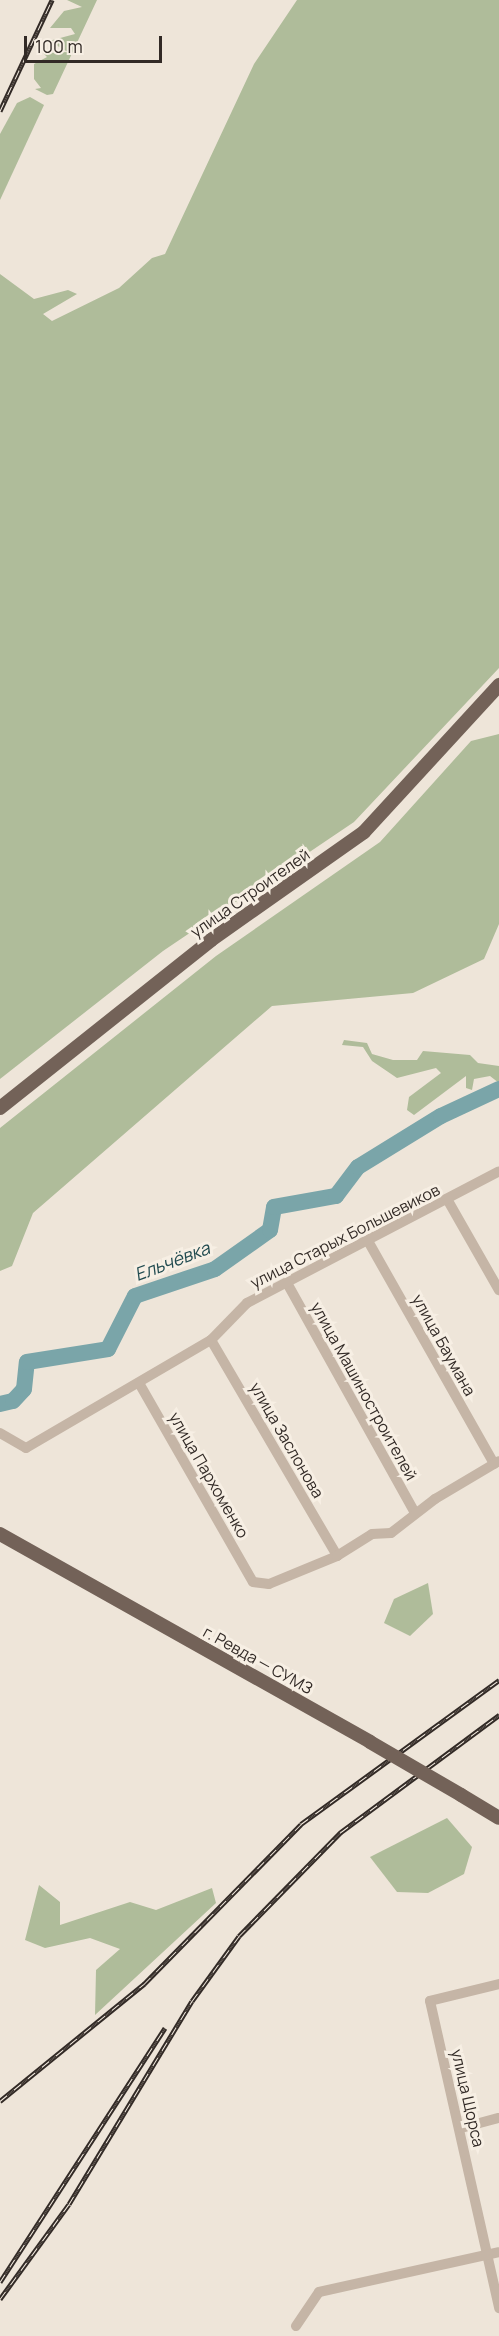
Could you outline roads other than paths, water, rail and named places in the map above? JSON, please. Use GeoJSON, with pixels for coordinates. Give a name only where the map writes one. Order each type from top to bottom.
{"type":"FeatureCollection","features":[{"type":"Feature","properties":{"kind":"main road","name":"улица Строителей"},"geometry":{"type":"LineString","coordinates":[[0,1108],[211,940],[364,832],[499,685]]}},
{"type":"Feature","properties":{"kind":"main road","name":"г. Ревда — СУМЗ"},"geometry":{"type":"LineString","coordinates":[[0,1534],[370,1742],[499,1818]]}},
{"type":"Feature","properties":{"kind":"street","name":"улица Старых Большевиков"},"geometry":{"type":"LineString","coordinates":[[0,1433],[26,1448],[211,1340],[247,1303],[499,1171]]}},
{"type":"Feature","properties":{"kind":"street"},"geometry":{"type":"LineString","coordinates":[[447,1199],[499,1290]]}},
{"type":"Feature","properties":{"kind":"street","name":"улица Баумана"},"geometry":{"type":"LineString","coordinates":[[368,1240],[496,1463]]}},
{"type":"Feature","properties":{"kind":"street","name":"улица Машиностроителей"},"geometry":{"type":"LineString","coordinates":[[287,1283],[415,1513]]}},
{"type":"Feature","properties":{"kind":"street","name":"улица Заслонова"},"geometry":{"type":"LineString","coordinates":[[211,1340],[337,1556]]}},
{"type":"Feature","properties":{"kind":"street","name":"улица Пархоменко"},"geometry":{"type":"LineString","coordinates":[[139,1383],[253,1582],[268,1584],[337,1556]]}},
{"type":"Feature","properties":{"kind":"street"},"geometry":{"type":"LineString","coordinates":[[337,1556],[372,1534],[400,1529],[415,1513],[496,1463]]}},
{"type":"Feature","properties":{"kind":"street","name":"улица Щорса"},"geometry":{"type":"LineString","coordinates":[[499,1984],[430,2001],[461,2128],[499,2308]]}},
{"type":"Feature","properties":{"kind":"street"},"geometry":{"type":"LineString","coordinates":[[461,2128],[499,2118]]}},
{"type":"Feature","properties":{"kind":"street"},"geometry":{"type":"LineString","coordinates":[[296,2326],[319,2292],[499,2252]]}},
{"type":"Feature","properties":{"kind":"waterway","name":"Ельчёвка"},"geometry":{"type":"LineString","coordinates":[[0,1404],[13,1401],[24,1389],[27,1362],[108,1349],[135,1296],[215,1269],[270,1230],[274,1207],[336,1196],[358,1167],[441,1116],[499,1089]]}},
{"type":"Feature","properties":{"kind":"railway"},"geometry":{"type":"LineString","coordinates":[[0,111],[52,0]]}},
{"type":"Feature","properties":{"kind":"railway"},"geometry":{"type":"LineString","coordinates":[[0,2101],[144,1984],[301,1824],[499,1680]]}},
{"type":"Feature","properties":{"kind":"railway"},"geometry":{"type":"LineString","coordinates":[[0,2299],[69,2204],[192,2001],[239,1936],[341,1832],[499,1715]]}},
{"type":"Feature","properties":{"kind":"railway"},"geometry":{"type":"LineString","coordinates":[[0,2282],[165,2028]]}}]}
